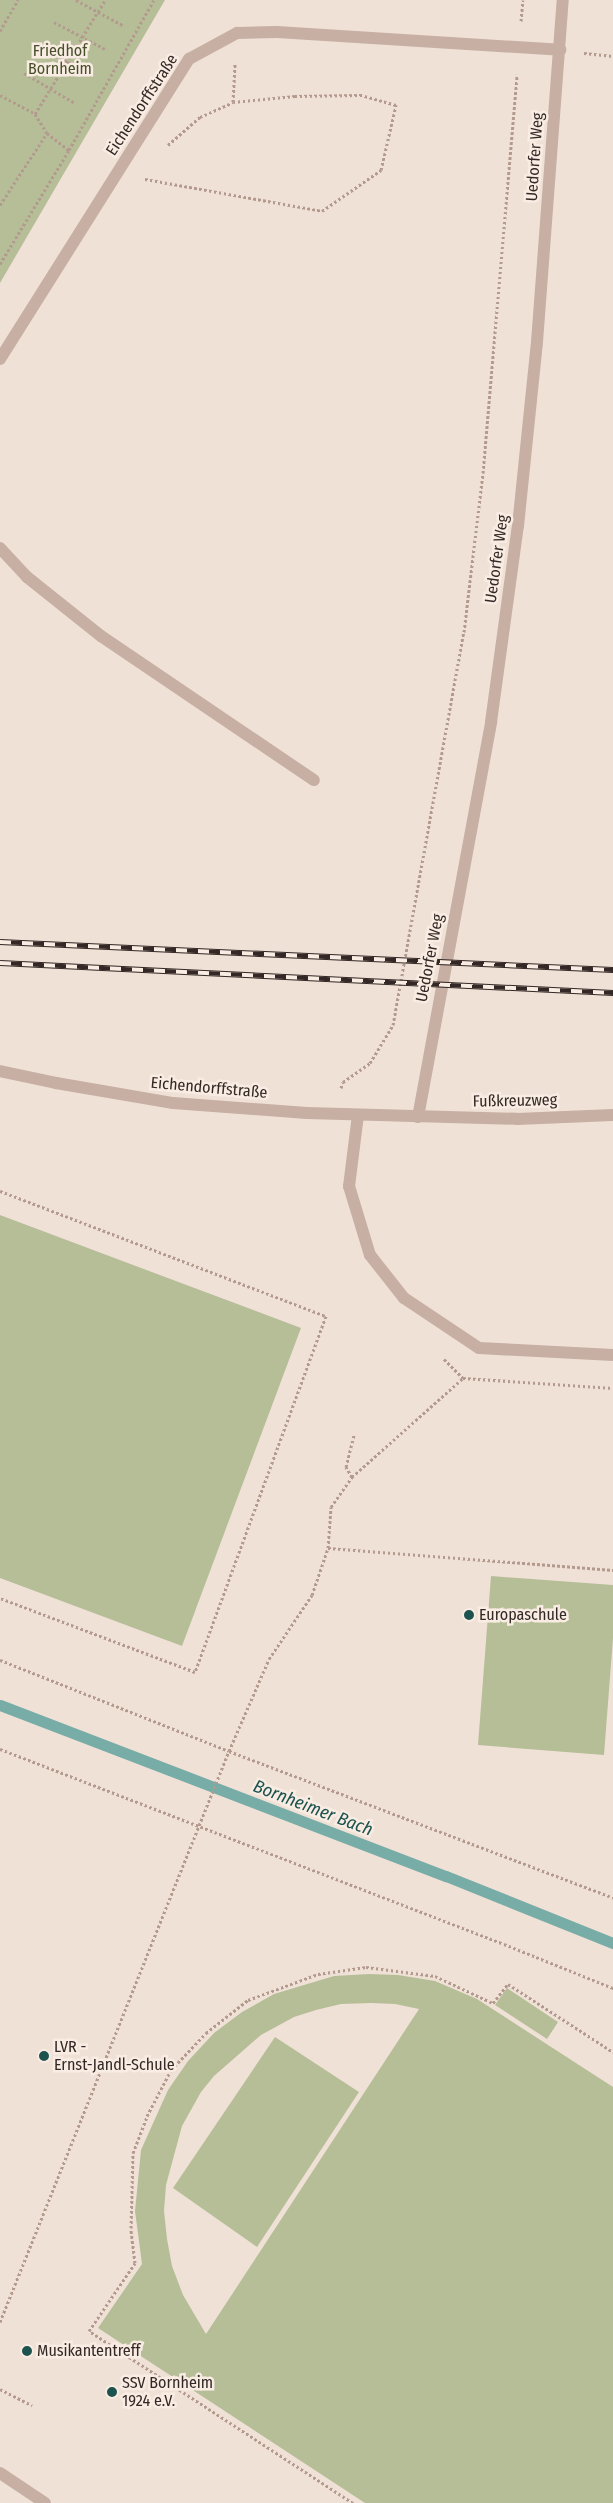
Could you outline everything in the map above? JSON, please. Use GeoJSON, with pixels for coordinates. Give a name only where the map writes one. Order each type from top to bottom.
{"type":"FeatureCollection","features":[{"type":"Feature","properties":{"kind":"street","name":"Uedorfer Weg"},"geometry":{"type":"LineString","coordinates":[[418,1117],[491,722],[518,526],[537,342],[563,0]]}},
{"type":"Feature","properties":{"kind":"street","name":"Eichendorffstraße"},"geometry":{"type":"LineString","coordinates":[[0,359],[189,59],[237,33],[277,32],[560,50]]}},
{"type":"Feature","properties":{"kind":"street"},"geometry":{"type":"LineString","coordinates":[[0,548],[27,577],[101,636],[314,780]]}},
{"type":"Feature","properties":{"kind":"street","name":"Eichendorffstraße"},"geometry":{"type":"LineString","coordinates":[[0,1071],[56,1083],[173,1103],[418,1117]]}},
{"type":"Feature","properties":{"kind":"street"},"geometry":{"type":"LineString","coordinates":[[358,1115],[349,1186],[370,1255],[404,1298],[479,1348],[613,1355]]}},
{"type":"Feature","properties":{"kind":"street","name":"Fußkreuzweg"},"geometry":{"type":"LineString","coordinates":[[418,1117],[517,1119],[613,1115]]}},
{"type":"Feature","properties":{"kind":"street"},"geometry":{"type":"LineString","coordinates":[[0,2473],[45,2503]]}},
{"type":"Feature","properties":{"kind":"path"},"geometry":{"type":"LineString","coordinates":[[0,31],[18,0]]}},
{"type":"Feature","properties":{"kind":"path"},"geometry":{"type":"LineString","coordinates":[[76,0],[124,26]]}},
{"type":"Feature","properties":{"kind":"path"},"geometry":{"type":"LineString","coordinates":[[35,114],[105,0]]}},
{"type":"Feature","properties":{"kind":"path"},"geometry":{"type":"LineString","coordinates":[[0,264],[69,150],[154,0]]}},
{"type":"Feature","properties":{"kind":"path"},"geometry":{"type":"LineString","coordinates":[[54,22],[107,50]]}},
{"type":"Feature","properties":{"kind":"path"},"geometry":{"type":"LineString","coordinates":[[233,102],[237,33]]}},
{"type":"Feature","properties":{"kind":"path"},"geometry":{"type":"LineString","coordinates":[[42,46],[94,77]]}},
{"type":"Feature","properties":{"kind":"path"},"geometry":{"type":"LineString","coordinates":[[24,73],[75,102]]}},
{"type":"Feature","properties":{"kind":"path"},"geometry":{"type":"LineString","coordinates":[[0,95],[35,114],[47,133],[69,150]]}},
{"type":"Feature","properties":{"kind":"path"},"geometry":{"type":"LineString","coordinates":[[148,171],[145,178],[322,211],[381,170],[396,105],[362,95],[295,96],[233,102],[200,117],[163,150]]}},
{"type":"Feature","properties":{"kind":"path"},"geometry":{"type":"LineString","coordinates":[[1,202],[47,133]]}},
{"type":"Feature","properties":{"kind":"path"},"geometry":{"type":"LineString","coordinates":[[0,1191],[326,1316],[195,1672],[0,1598]]}},
{"type":"Feature","properties":{"kind":"path"},"geometry":{"type":"LineString","coordinates":[[0,2322],[229,1751],[269,1659],[312,1595],[328,1548],[331,1507],[352,1477],[463,1378]]}},
{"type":"Feature","properties":{"kind":"path"},"geometry":{"type":"LineString","coordinates":[[352,1477],[346,1467],[354,1435]]}},
{"type":"Feature","properties":{"kind":"path"},"geometry":{"type":"LineString","coordinates":[[328,1548],[613,1570]]}},
{"type":"Feature","properties":{"kind":"path"},"geometry":{"type":"LineString","coordinates":[[0,1660],[229,1751],[613,1898]]}},
{"type":"Feature","properties":{"kind":"path"},"geometry":{"type":"LineString","coordinates":[[0,1750],[504,1944],[613,1988]]}},
{"type":"Feature","properties":{"kind":"path"},"geometry":{"type":"LineString","coordinates":[[353,2503],[89,2331],[135,2263],[130,2228],[133,2153],[147,2116],[171,2070],[206,2033],[248,2000],[318,1974],[366,1967],[435,1976],[493,2002],[508,1984],[613,2052]]}},
{"type":"Feature","properties":{"kind":"path"},"geometry":{"type":"LineString","coordinates":[[0,2389],[32,2405]]}},
{"type":"Feature","properties":{"kind":"green space","name":"Friedhof Bornheim"},"geometry":{"type":"Polygon","coordinates":[[[0,0],[165,0],[0,283],[0,0]]]}},
{"type":"Feature","properties":{"kind":"green space"},"geometry":{"type":"Polygon","coordinates":[[[0,1215],[301,1328],[182,1646],[0,1578],[0,1215]]]}},
{"type":"Feature","properties":{"kind":"green space"},"geometry":{"type":"Polygon","coordinates":[[[491,1576],[613,1585],[613,1638],[604,1755],[478,1745],[491,1576]]]}},
{"type":"Feature","properties":{"kind":"green space"},"geometry":{"type":"Polygon","coordinates":[[[398,1975],[435,1981],[477,1999],[613,2087],[613,2503],[365,2503],[98,2328],[142,2264],[135,2211],[141,2150],[168,2090],[188,2061],[214,2033],[242,2012],[274,1994],[334,1976],[398,1975]],[[341,2004],[294,2017],[261,2035],[214,2076],[201,2092],[182,2126],[166,2185],[164,2211],[172,2266],[183,2295],[206,2334],[419,2009],[395,2004],[341,2004]]]}},
{"type":"Feature","properties":{"kind":"green space"},"geometry":{"type":"Polygon","coordinates":[[[507,1988],[558,2022],[547,2039],[495,2005],[507,1988]]]}},
{"type":"Feature","properties":{"kind":"green space"},"geometry":{"type":"Polygon","coordinates":[[[275,2037],[359,2092],[257,2247],[173,2188],[275,2037]]]}},
{"type":"Feature","properties":{"kind":"waterway","name":"Bornheimer Bach"},"geometry":{"type":"LineString","coordinates":[[0,1705],[446,1876],[613,1943]]}},
{"type":"Feature","properties":{"kind":"railway"},"geometry":{"type":"LineString","coordinates":[[0,942],[613,970]]}},
{"type":"Feature","properties":{"kind":"railway"},"geometry":{"type":"LineString","coordinates":[[0,963],[613,993]]}},
{"type":"Feature","properties":{"kind":"place","name":"Europaschule"},"geometry":{"type":"Point","coordinates":[469,1615]}},
{"type":"Feature","properties":{"kind":"place","name":"LVR - Ernst-Jandl-Schule"},"geometry":{"type":"Point","coordinates":[44,2056]}},
{"type":"Feature","properties":{"kind":"place","name":"Musikantentreff"},"geometry":{"type":"Point","coordinates":[27,2351]}},
{"type":"Feature","properties":{"kind":"place","name":"SSV Bornheim 1924 e.V."},"geometry":{"type":"Point","coordinates":[112,2392]}}]}
